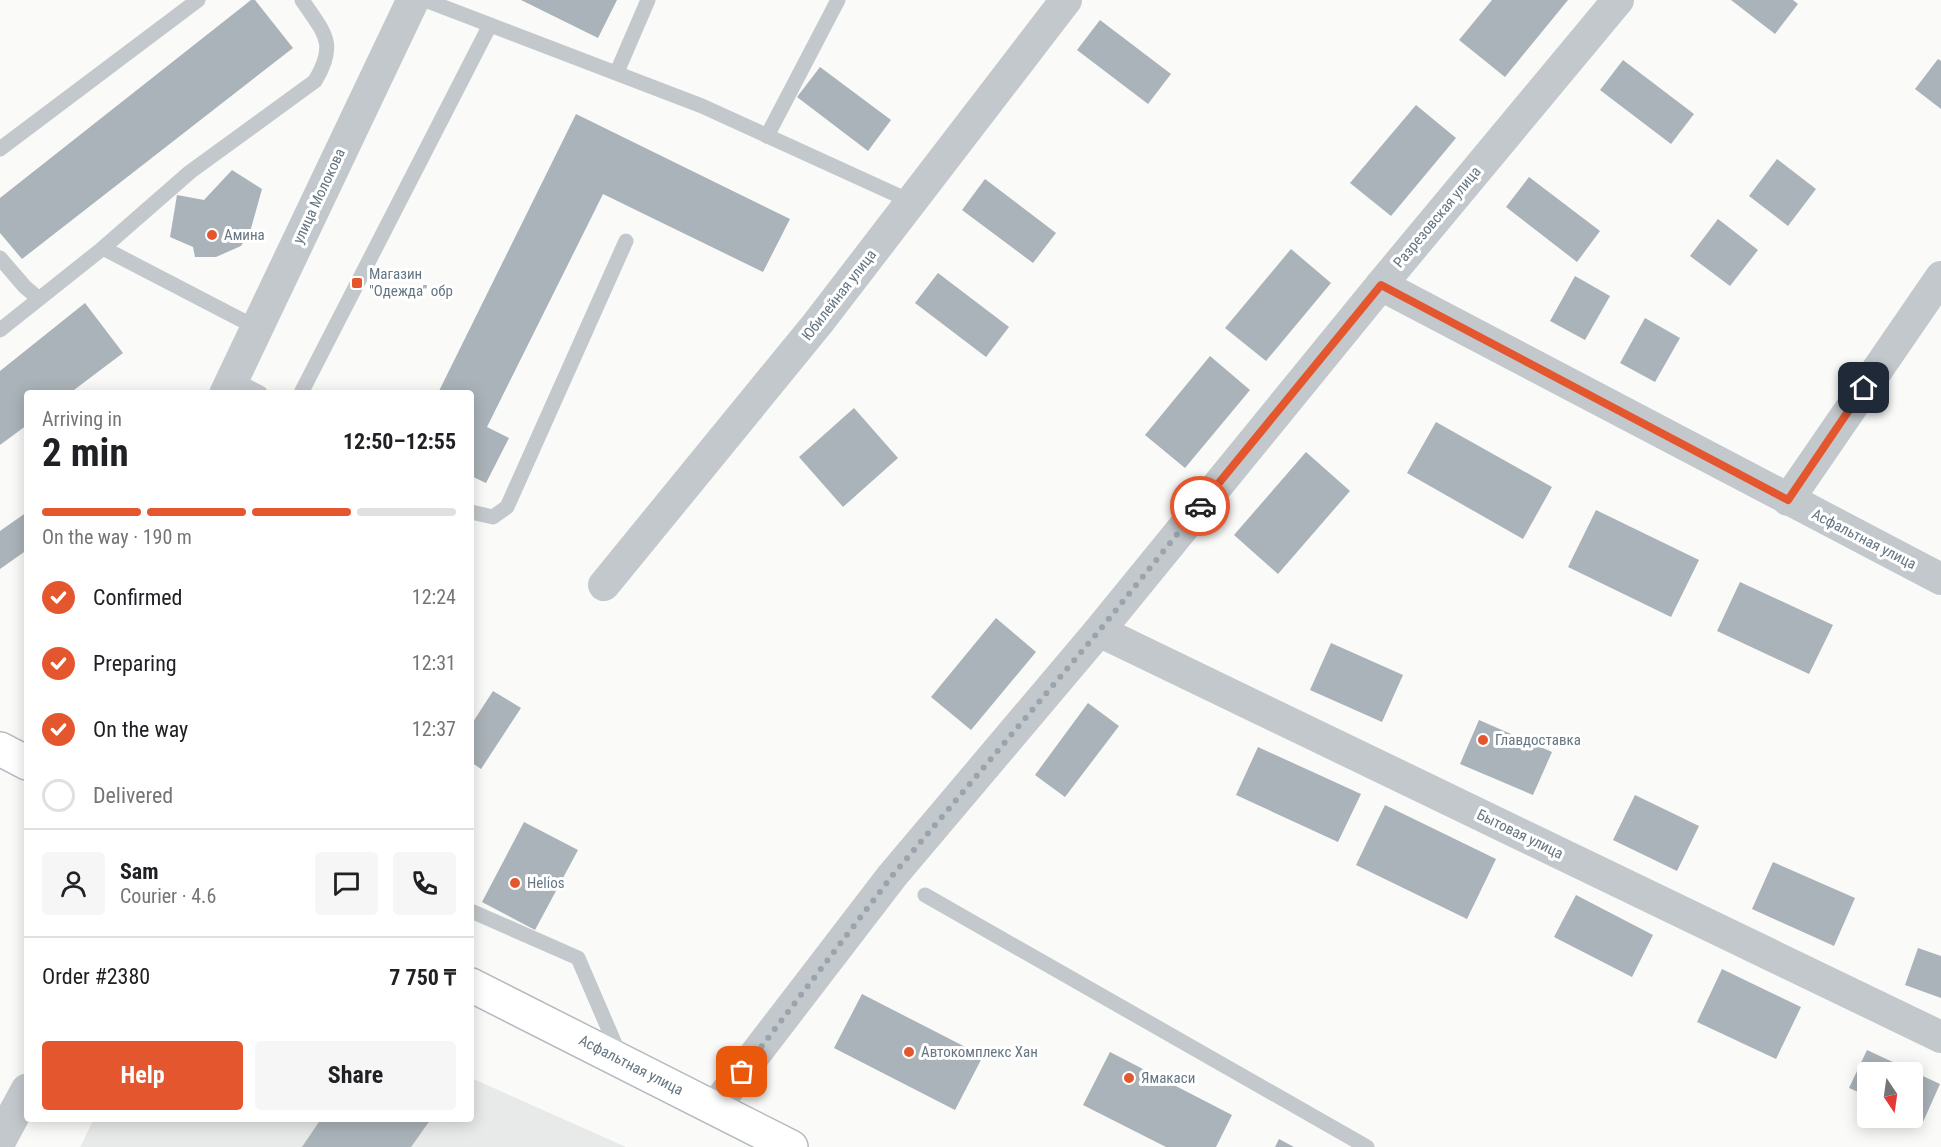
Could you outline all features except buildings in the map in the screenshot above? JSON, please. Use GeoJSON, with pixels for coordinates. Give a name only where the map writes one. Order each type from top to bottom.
{"type":"FeatureCollection","features":[{"type":"Feature","properties":{"kind":"main road"},"geometry":{"type":"LineString","coordinates":[[0,750],[24,762]]}},
{"type":"Feature","properties":{"kind":"main road","name":"Асфальтная улица"},"geometry":{"type":"LineString","coordinates":[[474,986],[791,1147]]}},
{"type":"Feature","properties":{"kind":"street","name":"улица Молокова"},"geometry":{"type":"LineString","coordinates":[[240,388],[256,328],[413,0]]}},
{"type":"Feature","properties":{"kind":"street","name":"Юбилейная улица"},"geometry":{"type":"LineString","coordinates":[[604,585],[818,323],[1066,0]]}},
{"type":"Feature","properties":{"kind":"street","name":"Разрезовская улица"},"geometry":{"type":"LineString","coordinates":[[714,1108],[892,876],[1099,631],[1381,285],[1618,0]]}},
{"type":"Feature","properties":{"kind":"street"},"geometry":{"type":"LineString","coordinates":[[1788,500],[1941,277]]}},
{"type":"Feature","properties":{"kind":"street","name":"Асфальтная улица"},"geometry":{"type":"LineString","coordinates":[[1381,285],[1941,579]]}},
{"type":"Feature","properties":{"kind":"street","name":"Бытовая улица"},"geometry":{"type":"LineString","coordinates":[[1099,631],[1941,1037]]}},
{"type":"Feature","properties":{"kind":"street"},"geometry":{"type":"LineString","coordinates":[[0,1140],[24,1096]]}},
{"type":"Feature","properties":{"kind":"lane"},"geometry":{"type":"LineString","coordinates":[[0,330],[103,249],[190,172],[315,81],[324,66],[328,50],[325,35],[302,0]]}},
{"type":"Feature","properties":{"kind":"lane"},"geometry":{"type":"LineString","coordinates":[[425,0],[702,106],[910,201]]}},
{"type":"Feature","properties":{"kind":"lane"},"geometry":{"type":"LineString","coordinates":[[617,72],[648,0]]}},
{"type":"Feature","properties":{"kind":"lane"},"geometry":{"type":"LineString","coordinates":[[767,136],[838,0]]}},
{"type":"Feature","properties":{"kind":"lane"},"geometry":{"type":"LineString","coordinates":[[0,149],[192,2]]}},
{"type":"Feature","properties":{"kind":"lane"},"geometry":{"type":"LineString","coordinates":[[303,390],[490,24]]}},
{"type":"Feature","properties":{"kind":"lane"},"geometry":{"type":"LineString","coordinates":[[474,513],[493,517],[507,507],[626,241]]}},
{"type":"Feature","properties":{"kind":"lane"},"geometry":{"type":"LineString","coordinates":[[103,249],[256,328]]}},
{"type":"Feature","properties":{"kind":"lane"},"geometry":{"type":"LineString","coordinates":[[0,258],[25,287],[38,298]]}},
{"type":"Feature","properties":{"kind":"lane"},"geometry":{"type":"LineString","coordinates":[[925,895],[1366,1147]]}},
{"type":"Feature","properties":{"kind":"lane"},"geometry":{"type":"LineString","coordinates":[[474,912],[578,958],[623,1060]]}},
{"type":"Feature","properties":{"kind":"shaded area"},"geometry":{"type":"Polygon","coordinates":[[[474,1079],[626,1147],[80,1147],[92,1122],[474,1122],[474,1079]]]}},
{"type":"Feature","properties":{"kind":"way so far"},"geometry":{"type":"LineString","coordinates":[[742,1072],[892,876],[1099,631],[1200,506]]}},
{"type":"Feature","properties":{"kind":"place","name":"Амина"},"geometry":{"type":"Point","coordinates":[212,235]}},
{"type":"Feature","properties":{"kind":"place","name":"Магазин \"Одежда\" обр"},"geometry":{"type":"Point","coordinates":[357,283]}},
{"type":"Feature","properties":{"kind":"place","name":"Главдоставка"},"geometry":{"type":"Point","coordinates":[1483,740]}},
{"type":"Feature","properties":{"kind":"place","name":"Helios"},"geometry":{"type":"Point","coordinates":[515,883]}},
{"type":"Feature","properties":{"kind":"place","name":"Автокомплекс Хан"},"geometry":{"type":"Point","coordinates":[909,1052]}},
{"type":"Feature","properties":{"kind":"place","name":"Ямакаси"},"geometry":{"type":"Point","coordinates":[1129,1078]}},
{"type":"Feature","properties":{"kind":"route"},"geometry":{"type":"LineString","coordinates":[[1200,506],[1381,285],[1788,500],[1864,388]]}}]}
